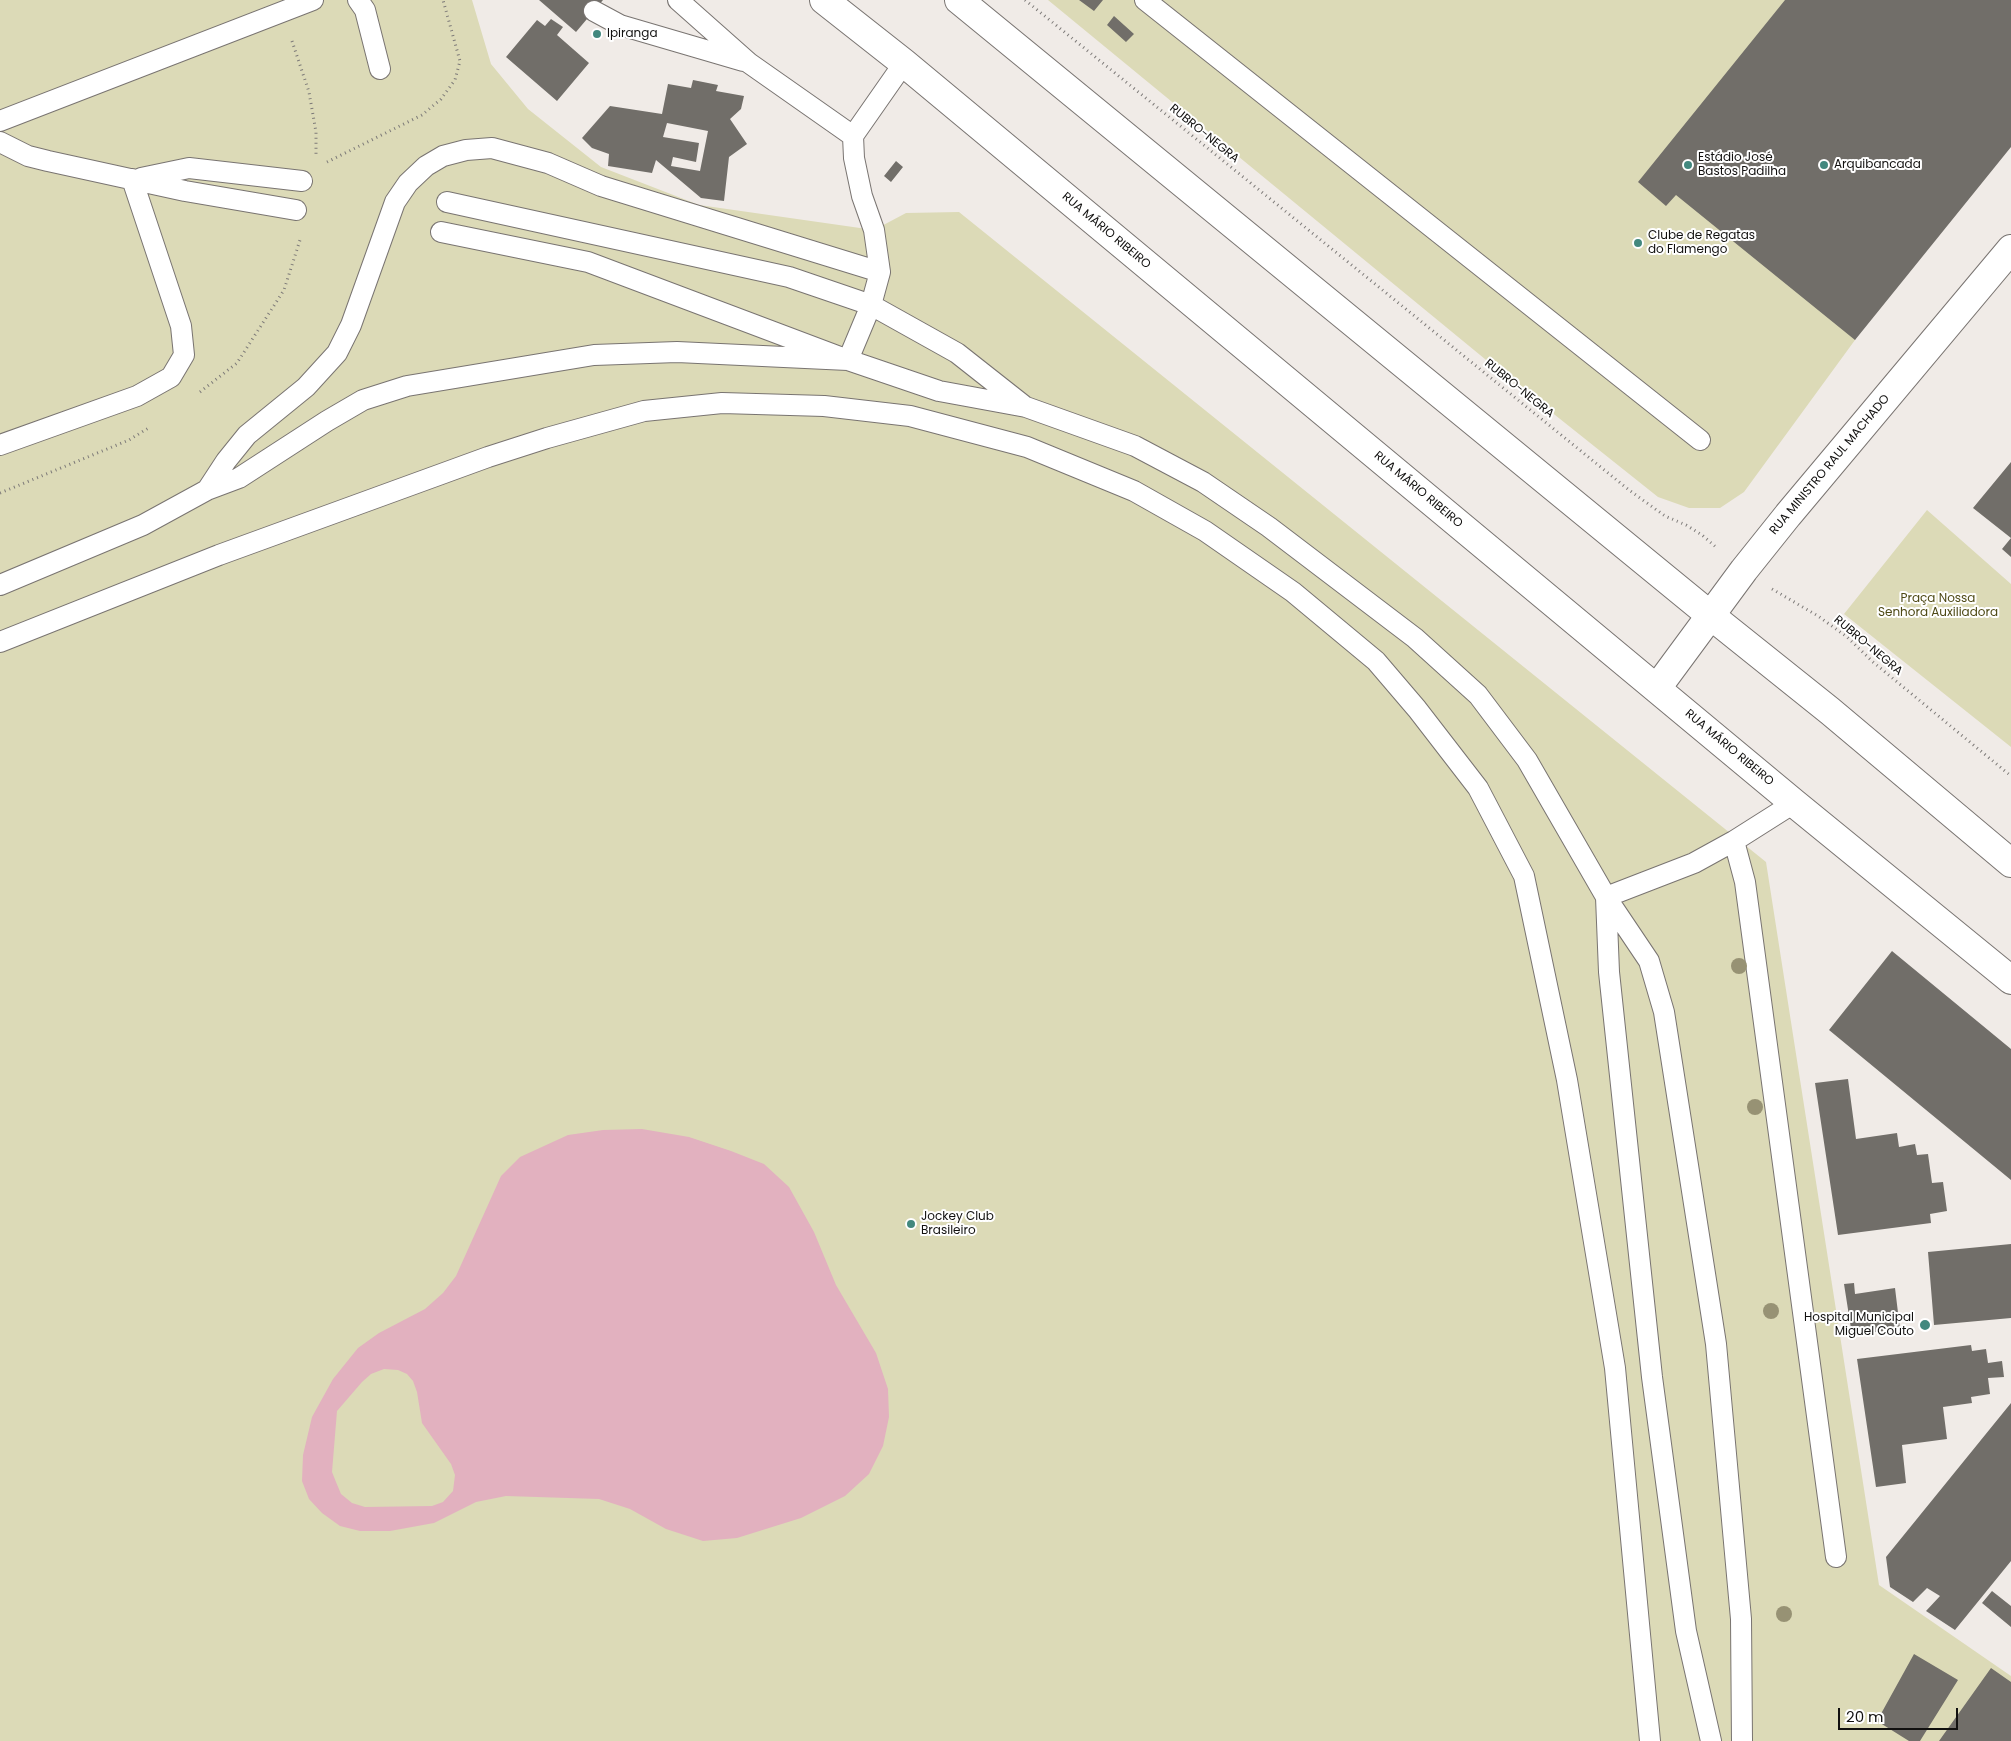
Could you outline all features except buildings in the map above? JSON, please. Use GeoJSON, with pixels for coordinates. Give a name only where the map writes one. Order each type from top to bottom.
{"type":"FeatureCollection","features":[{"type":"Feature","properties":{"kind":"main road","name":"RUA MÁRIO RIBEIRO"},"geometry":{"type":"LineString","coordinates":[[824,0],[904,63],[1794,803],[2011,980]]}},
{"type":"Feature","properties":{"kind":"main road"},"geometry":{"type":"LineString","coordinates":[[958,0],[1830,711],[2011,863]]}},
{"type":"Feature","properties":{"kind":"main road","name":"RUA MINISTRO RAUL MACHADO"},"geometry":{"type":"LineString","coordinates":[[1657,688],[1744,570],[1788,515],[2011,249]]}},
{"type":"Feature","properties":{"kind":"lane"},"geometry":{"type":"LineString","coordinates":[[0,121],[313,0]]}},
{"type":"Feature","properties":{"kind":"lane"},"geometry":{"type":"LineString","coordinates":[[358,0],[365,10],[380,69]]}},
{"type":"Feature","properties":{"kind":"lane"},"geometry":{"type":"LineString","coordinates":[[678,0],[750,62],[854,136]]}},
{"type":"Feature","properties":{"kind":"lane"},"geometry":{"type":"LineString","coordinates":[[1145,0],[1700,440]]}},
{"type":"Feature","properties":{"kind":"lane"},"geometry":{"type":"LineString","coordinates":[[594,11],[620,26],[750,62]]}},
{"type":"Feature","properties":{"kind":"lane"},"geometry":{"type":"LineString","coordinates":[[848,360],[871,305],[880,272],[874,230],[862,196],[854,158],[854,136],[904,63]]}},
{"type":"Feature","properties":{"kind":"lane"},"geometry":{"type":"LineString","coordinates":[[0,142],[28,156],[184,191],[296,210]]}},
{"type":"Feature","properties":{"kind":"lane"},"geometry":{"type":"LineString","coordinates":[[207,490],[226,461],[247,435],[306,387],[337,353],[351,325],[395,202],[408,183],[426,166],[443,156],[466,150],[492,148],[548,163],[601,186],[880,272]]}},
{"type":"Feature","properties":{"kind":"lane"},"geometry":{"type":"LineString","coordinates":[[132,179],[189,168],[302,181]]}},
{"type":"Feature","properties":{"kind":"lane"},"geometry":{"type":"LineString","coordinates":[[0,445],[137,396],[171,377],[184,355],[181,326],[132,179]]}},
{"type":"Feature","properties":{"kind":"lane"},"geometry":{"type":"LineString","coordinates":[[447,202],[789,276],[871,305],[957,353],[1026,407]]}},
{"type":"Feature","properties":{"kind":"lane"},"geometry":{"type":"LineString","coordinates":[[441,232],[588,262],[848,360],[939,391],[1026,407],[1135,446],[1203,482],[1269,527],[1415,638],[1478,695],[1527,760],[1606,897],[1649,961],[1666,1022],[1716,1344],[1740,1619],[1742,1741]]}},
{"type":"Feature","properties":{"kind":"lane"},"geometry":{"type":"LineString","coordinates":[[0,585],[143,525],[207,490],[239,478],[363,400],[407,386],[594,355],[677,352],[848,360]]}},
{"type":"Feature","properties":{"kind":"lane"},"geometry":{"type":"LineString","coordinates":[[0,642],[220,555],[496,454],[644,411],[712,404],[824,406],[910,416],[1027,447],[1134,491],[1204,531],[1293,592],[1376,661],[1417,709],[1478,788],[1524,876],[1568,1080],[1615,1368],[1650,1741]]}},
{"type":"Feature","properties":{"kind":"lane"},"geometry":{"type":"LineString","coordinates":[[1606,897],[1694,863],[1734,841],[1794,803]]}},
{"type":"Feature","properties":{"kind":"lane"},"geometry":{"type":"LineString","coordinates":[[1734,841],[1745,882],[1836,1557]]}},
{"type":"Feature","properties":{"kind":"lane"},"geometry":{"type":"LineString","coordinates":[[1606,897],[1609,972],[1652,1378],[1686,1631],[1711,1741]]}},
{"type":"Feature","properties":{"kind":"path"},"geometry":{"type":"LineString","coordinates":[[326,162],[422,115],[441,99],[455,80],[460,61],[443,0]]}},
{"type":"Feature","properties":{"kind":"path","name":"RUBRO-NEGRA"},"geometry":{"type":"LineString","coordinates":[[1025,0],[1629,490],[1665,516],[1686,525],[1702,535],[1744,570],[1782,596],[1818,616],[1847,637],[1873,662],[2011,776]]}},
{"type":"Feature","properties":{"kind":"path"},"geometry":{"type":"LineString","coordinates":[[283,12],[309,92],[316,132],[316,158]]}},
{"type":"Feature","properties":{"kind":"path"},"geometry":{"type":"LineString","coordinates":[[194,396],[237,363],[284,290],[301,235]]}},
{"type":"Feature","properties":{"kind":"path"},"geometry":{"type":"LineString","coordinates":[[0,494],[129,440],[151,426]]}},
{"type":"Feature","properties":{"kind":"green space","name":"Jockey Club Brasileiro"},"geometry":{"type":"Polygon","coordinates":[[[0,0],[472,0],[491,64],[528,109],[601,167],[699,205],[874,230],[906,213],[959,212],[1766,862],[1879,1585],[2011,1676],[2011,1741],[0,1741],[0,0]]]}},
{"type":"Feature","properties":{"kind":"green space","name":"Clube de Regatas do Flamengo"},"geometry":{"type":"Polygon","coordinates":[[[1048,0],[2011,0],[1855,340],[1744,492],[1720,508],[1689,508],[1658,497],[1491,364],[1048,0]]]}},
{"type":"Feature","properties":{"kind":"green space","name":"Praça Nossa Senhora Auxiliadora"},"geometry":{"type":"Polygon","coordinates":[[[1927,510],[2011,584],[2011,747],[1844,614],[1927,510]]]}},
{"type":"Feature","properties":{"kind":"shaded area"},"geometry":{"type":"Polygon","coordinates":[[[642,1129],[689,1137],[764,1164],[789,1187],[814,1232],[836,1285],[876,1353],[888,1389],[889,1417],[883,1446],[869,1474],[845,1496],[801,1518],[737,1538],[703,1541],[666,1529],[630,1509],[599,1499],[506,1496],[476,1502],[434,1523],[390,1531],[360,1531],[340,1526],[322,1513],[309,1499],[302,1481],[303,1455],[312,1417],[333,1379],[358,1348],[379,1333],[425,1309],[443,1293],[456,1276],[501,1176],[520,1157],[568,1135],[603,1130],[642,1129]],[[384,1369],[371,1374],[337,1411],[332,1472],[341,1494],[352,1503],[365,1507],[432,1506],[443,1502],[453,1491],[455,1475],[451,1464],[422,1423],[417,1392],[413,1381],[407,1374],[398,1370],[384,1369]]]}},
{"type":"Feature","properties":{"kind":"place","name":"Ipiranga"},"geometry":{"type":"Point","coordinates":[597,34]}},
{"type":"Feature","properties":{"kind":"place","name":"Estádio José Bastos Padilha"},"geometry":{"type":"Point","coordinates":[1688,165]}},
{"type":"Feature","properties":{"kind":"place","name":"Arquibancada"},"geometry":{"type":"Point","coordinates":[1824,165]}},
{"type":"Feature","properties":{"kind":"place","name":"Clube de Regatas do Flamengo"},"geometry":{"type":"Point","coordinates":[1638,243]}},
{"type":"Feature","properties":{"kind":"place","name":"Jockey Club Brasileiro"},"geometry":{"type":"Point","coordinates":[911,1224]}},
{"type":"Feature","properties":{"kind":"place","name":"Hospital Municipal Miguel Couto"},"geometry":{"type":"Point","coordinates":[1925,1325]}}]}
